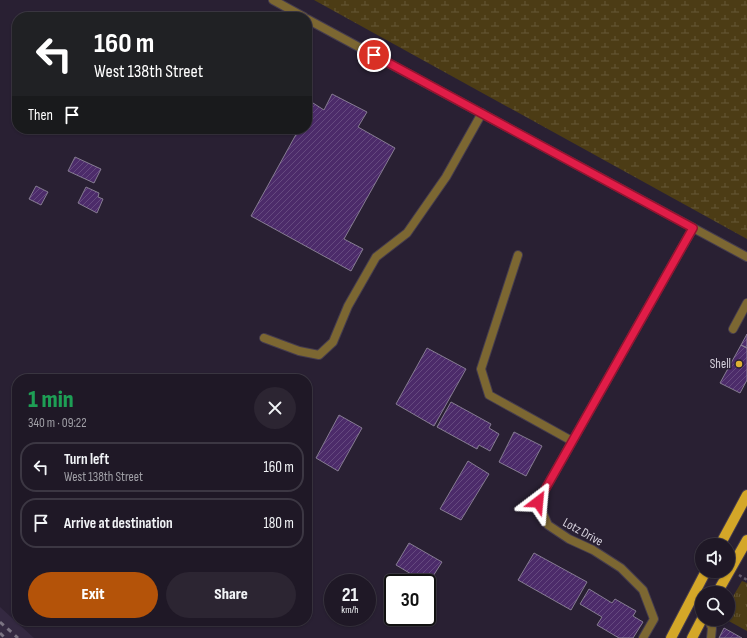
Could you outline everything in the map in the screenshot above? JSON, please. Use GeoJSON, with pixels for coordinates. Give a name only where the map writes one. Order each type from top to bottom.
{"type":"FeatureCollection","features":[{"type":"Feature","properties":{"kind":"main road"},"geometry":{"type":"LineString","coordinates":[[724,538],[747,495]]}},
{"type":"Feature","properties":{"kind":"main road"},"geometry":{"type":"LineString","coordinates":[[721,586],[747,540]]}},
{"type":"Feature","properties":{"kind":"main road"},"geometry":{"type":"LineString","coordinates":[[671,638],[702,578]]}},
{"type":"Feature","properties":{"kind":"main road"},"geometry":{"type":"LineString","coordinates":[[692,638],[698,626]]}},
{"type":"Feature","properties":{"kind":"street"},"geometry":{"type":"LineString","coordinates":[[273,0],[295,12]]}},
{"type":"Feature","properties":{"kind":"street"},"geometry":{"type":"LineString","coordinates":[[312,22],[747,257]]}},
{"type":"Feature","properties":{"kind":"street"},"geometry":{"type":"LineString","coordinates":[[264,338],[299,351],[319,355],[333,342],[348,306],[376,257],[407,233],[446,177],[482,113]]}},
{"type":"Feature","properties":{"kind":"street","name":"Lotz Drive"},"geometry":{"type":"LineString","coordinates":[[643,638],[654,618],[643,590],[621,568],[593,550],[569,539],[548,525],[538,502],[693,228]]}},
{"type":"Feature","properties":{"kind":"street"},"geometry":{"type":"LineString","coordinates":[[518,255],[481,369],[489,395],[572,442]]}},
{"type":"Feature","properties":{"kind":"street"},"geometry":{"type":"LineString","coordinates":[[733,329],[747,303]]}},
{"type":"Feature","properties":{"kind":"street"},"geometry":{"type":"LineString","coordinates":[[711,626],[711,638]]}},
{"type":"Feature","properties":{"kind":"shaded area"},"geometry":{"type":"Polygon","coordinates":[[[0,607],[12,618],[12,626],[21,626],[34,638],[0,638],[0,607]]]}},
{"type":"Feature","properties":{"kind":"green space"},"geometry":{"type":"Polygon","coordinates":[[[314,0],[747,0],[747,239],[314,0]]]}},
{"type":"Feature","properties":{"kind":"green space"},"geometry":{"type":"Polygon","coordinates":[[[742,581],[747,583],[747,631],[735,624],[735,593],[742,581]]]}},
{"type":"Feature","properties":{"kind":"building"},"geometry":{"type":"Polygon","coordinates":[[[332,94],[367,112],[358,127],[395,148],[344,239],[363,249],[351,271],[251,216],[296,134],[312,134],[313,103],[324,110],[332,94]]]}},
{"type":"Feature","properties":{"kind":"building"},"geometry":{"type":"Polygon","coordinates":[[[75,157],[101,169],[94,183],[68,171],[75,157]]]}},
{"type":"Feature","properties":{"kind":"building"},"geometry":{"type":"Polygon","coordinates":[[[36,186],[48,192],[41,205],[29,199],[36,186]]]}},
{"type":"Feature","properties":{"kind":"building"},"geometry":{"type":"Polygon","coordinates":[[[86,187],[99,193],[98,197],[103,199],[97,213],[78,203],[86,187]]]}},
{"type":"Feature","properties":{"kind":"building","name":"Shell"},"geometry":{"type":"Polygon","coordinates":[[[747,334],[747,348],[741,345],[747,334]]]}},
{"type":"Feature","properties":{"kind":"building","name":"Shell"},"geometry":{"type":"Polygon","coordinates":[[[741,345],[747,348],[747,380],[740,393],[720,383],[741,345]]]}},
{"type":"Feature","properties":{"kind":"building"},"geometry":{"type":"Polygon","coordinates":[[[427,348],[466,369],[434,426],[396,404],[427,348]]]}},
{"type":"Feature","properties":{"kind":"building"},"geometry":{"type":"Polygon","coordinates":[[[451,402],[491,424],[489,428],[499,434],[490,451],[479,445],[477,449],[437,427],[451,402]]]}},
{"type":"Feature","properties":{"kind":"building"},"geometry":{"type":"Polygon","coordinates":[[[339,415],[362,428],[338,471],[316,458],[339,415]]]}},
{"type":"Feature","properties":{"kind":"building"},"geometry":{"type":"Polygon","coordinates":[[[514,432],[542,446],[526,476],[499,462],[514,432]]]}},
{"type":"Feature","properties":{"kind":"building"},"geometry":{"type":"Polygon","coordinates":[[[468,461],[489,474],[461,520],[440,509],[468,461]]]}},
{"type":"Feature","properties":{"kind":"building"},"geometry":{"type":"Polygon","coordinates":[[[409,543],[442,562],[434,574],[411,574],[396,565],[409,543]]]}},
{"type":"Feature","properties":{"kind":"building"},"geometry":{"type":"Polygon","coordinates":[[[534,553],[587,582],[571,610],[518,580],[534,553]]]}},
{"type":"Feature","properties":{"kind":"building"},"geometry":{"type":"Polygon","coordinates":[[[589,589],[612,603],[615,599],[636,611],[633,616],[643,622],[633,638],[619,638],[597,625],[602,617],[580,604],[589,589]]]}},
{"type":"Feature","properties":{"kind":"building"},"geometry":{"type":"Polygon","coordinates":[[[724,628],[742,638],[719,638],[724,628]]]}},
{"type":"Feature","properties":{"kind":"railway"},"geometry":{"type":"LineString","coordinates":[[0,622],[18,638]]}},
{"type":"Feature","properties":{"kind":"railway"},"geometry":{"type":"LineString","coordinates":[[0,633],[5,638]]}},
{"type":"Feature","properties":{"kind":"place","name":"Shell"},"geometry":{"type":"Point","coordinates":[739,364]}},
{"type":"Feature","properties":{"kind":"route"},"geometry":{"type":"LineString","coordinates":[[374,55],[693,228],[538,502]]}}]}
